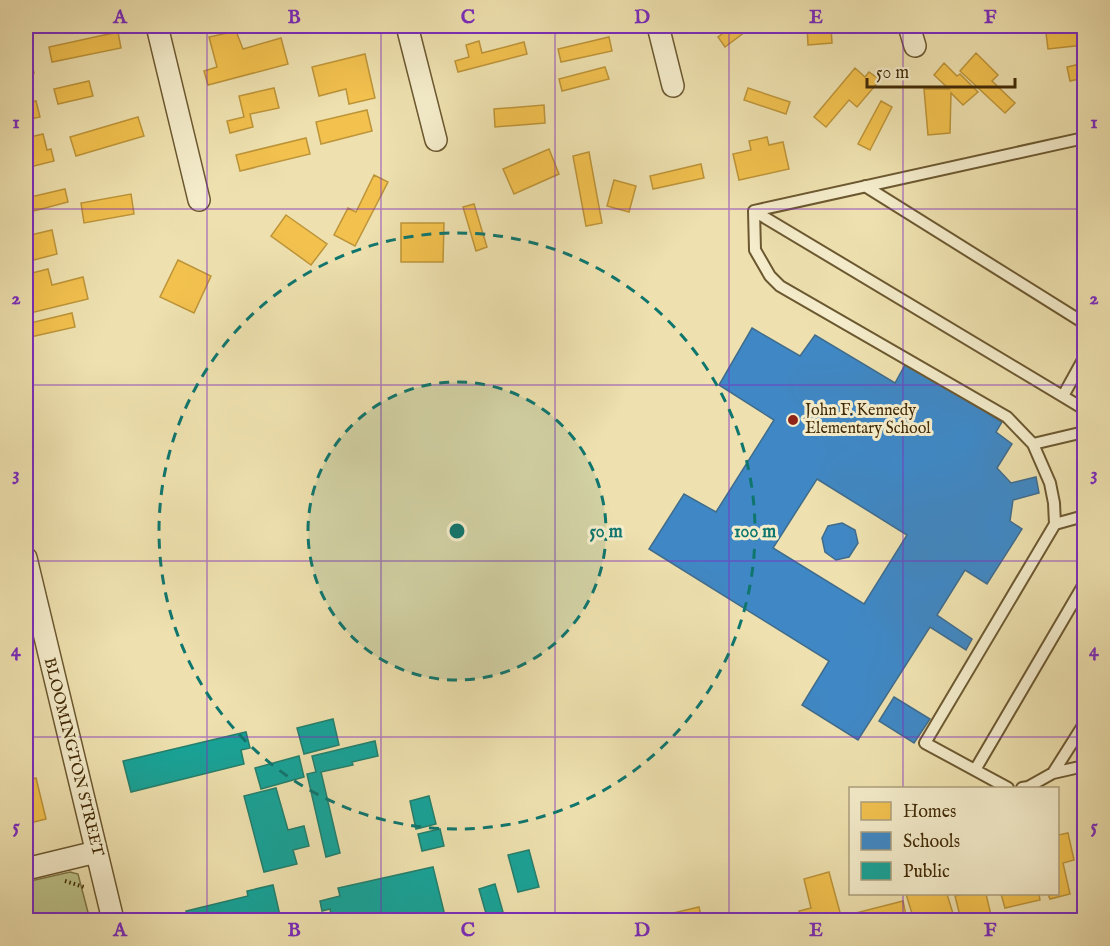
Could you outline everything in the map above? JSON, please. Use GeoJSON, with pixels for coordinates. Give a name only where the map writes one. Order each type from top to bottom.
{"type":"FeatureCollection","features":[{"type":"Feature","properties":{"kind":"street"},"geometry":{"type":"LineString","coordinates":[[157,26],[199,200]]}},
{"type":"Feature","properties":{"kind":"street"},"geometry":{"type":"LineString","coordinates":[[407,26],[436,140]]}},
{"type":"Feature","properties":{"kind":"street"},"geometry":{"type":"LineString","coordinates":[[658,26],[673,86]]}},
{"type":"Feature","properties":{"kind":"street"},"geometry":{"type":"LineString","coordinates":[[909,26],[915,46]]}},
{"type":"Feature","properties":{"kind":"street","name":"BLOOMINGTON STREET"},"geometry":{"type":"LineString","coordinates":[[26,558],[113,921]]}},
{"type":"Feature","properties":{"kind":"street"},"geometry":{"type":"LineString","coordinates":[[26,869],[96,852]]}},
{"type":"Feature","properties":{"kind":"lane"},"geometry":{"type":"LineString","coordinates":[[754,211],[1084,138]]}},
{"type":"Feature","properties":{"kind":"lane"},"geometry":{"type":"LineString","coordinates":[[865,186],[1084,323]]}},
{"type":"Feature","properties":{"kind":"lane"},"geometry":{"type":"LineString","coordinates":[[754,211],[1084,409]]}},
{"type":"Feature","properties":{"kind":"lane"},"geometry":{"type":"LineString","coordinates":[[754,211],[755,250],[770,276],[780,286],[1007,417],[1033,444],[1050,483],[1055,524],[925,743],[1005,787]]}},
{"type":"Feature","properties":{"kind":"lane"},"geometry":{"type":"LineString","coordinates":[[1063,396],[1084,358]]}},
{"type":"Feature","properties":{"kind":"lane"},"geometry":{"type":"LineString","coordinates":[[1033,444],[1084,432]]}},
{"type":"Feature","properties":{"kind":"lane"},"geometry":{"type":"LineString","coordinates":[[1055,524],[1084,516]]}},
{"type":"Feature","properties":{"kind":"lane"},"geometry":{"type":"LineString","coordinates":[[975,770],[1084,584]]}},
{"type":"Feature","properties":{"kind":"lane"},"geometry":{"type":"LineString","coordinates":[[1053,773],[1084,724]]}},
{"type":"Feature","properties":{"kind":"lane"},"geometry":{"type":"LineString","coordinates":[[1028,787],[1053,773],[1084,766]]}},
{"type":"Feature","properties":{"kind":"green space"},"geometry":{"type":"Polygon","coordinates":[[[70,872],[78,874],[90,920],[26,920],[26,882],[70,872]]]}},
{"type":"Feature","properties":{"kind":"building: Homes"},"geometry":{"type":"Polygon","coordinates":[[[307,26],[335,26],[308,31],[307,26]]]}},
{"type":"Feature","properties":{"kind":"building: Homes"},"geometry":{"type":"Polygon","coordinates":[[[339,26],[355,26],[356,30],[341,33],[339,26]]]}},
{"type":"Feature","properties":{"kind":"building: Homes"},"geometry":{"type":"Polygon","coordinates":[[[733,26],[753,26],[725,47],[718,37],[733,26]]]}},
{"type":"Feature","properties":{"kind":"building: Homes"},"geometry":{"type":"Polygon","coordinates":[[[807,26],[831,26],[832,43],[808,45],[807,26]]]}},
{"type":"Feature","properties":{"kind":"building: Homes"},"geometry":{"type":"Polygon","coordinates":[[[989,26],[1034,26],[1034,32],[989,32],[989,26]]]}},
{"type":"Feature","properties":{"kind":"building: Homes"},"geometry":{"type":"Polygon","coordinates":[[[1084,29],[1084,45],[1048,49],[1046,33],[1084,29]]]}},
{"type":"Feature","properties":{"kind":"building: Homes"},"geometry":{"type":"Polygon","coordinates":[[[236,31],[243,49],[281,38],[288,64],[208,85],[204,71],[217,67],[209,37],[236,31]]]}},
{"type":"Feature","properties":{"kind":"building: Homes"},"geometry":{"type":"Polygon","coordinates":[[[118,32],[121,48],[52,62],[49,47],[118,32]]]}},
{"type":"Feature","properties":{"kind":"building: Homes"},"geometry":{"type":"Polygon","coordinates":[[[609,37],[612,51],[561,62],[558,49],[609,37]]]}},
{"type":"Feature","properties":{"kind":"building: Homes"},"geometry":{"type":"Polygon","coordinates":[[[479,41],[482,53],[524,42],[527,54],[458,72],[455,61],[469,57],[466,45],[479,41]]]}},
{"type":"Feature","properties":{"kind":"building: Homes"},"geometry":{"type":"Polygon","coordinates":[[[26,51],[29,51],[34,73],[26,74],[26,51]]]}},
{"type":"Feature","properties":{"kind":"building: Homes"},"geometry":{"type":"Polygon","coordinates":[[[976,53],[998,75],[992,81],[1015,103],[1005,113],[960,71],[976,53]]]}},
{"type":"Feature","properties":{"kind":"building: Homes"},"geometry":{"type":"Polygon","coordinates":[[[365,54],[375,98],[349,104],[346,89],[319,96],[312,67],[365,54]]]}},
{"type":"Feature","properties":{"kind":"building: Homes"},"geometry":{"type":"Polygon","coordinates":[[[944,63],[957,76],[960,74],[978,92],[963,105],[951,93],[950,133],[928,135],[924,89],[949,89],[934,75],[944,63]]]}},
{"type":"Feature","properties":{"kind":"building: Homes"},"geometry":{"type":"Polygon","coordinates":[[[1084,63],[1084,78],[1070,81],[1067,67],[1084,63]]]}},
{"type":"Feature","properties":{"kind":"building: Homes"},"geometry":{"type":"Polygon","coordinates":[[[605,67],[609,79],[562,91],[559,79],[605,67]]]}},
{"type":"Feature","properties":{"kind":"building: Homes"},"geometry":{"type":"Polygon","coordinates":[[[855,68],[865,77],[869,72],[880,80],[857,107],[849,100],[826,127],[814,117],[855,68]]]}},
{"type":"Feature","properties":{"kind":"building: Homes"},"geometry":{"type":"Polygon","coordinates":[[[89,81],[93,96],[58,104],[54,89],[89,81]]]}},
{"type":"Feature","properties":{"kind":"building: Homes"},"geometry":{"type":"Polygon","coordinates":[[[274,88],[279,108],[250,114],[253,127],[230,133],[227,121],[244,117],[239,96],[274,88]]]}},
{"type":"Feature","properties":{"kind":"building: Homes"},"geometry":{"type":"Polygon","coordinates":[[[748,88],[790,102],[786,114],[744,100],[748,88]]]}},
{"type":"Feature","properties":{"kind":"building: Homes"},"geometry":{"type":"Polygon","coordinates":[[[36,101],[40,117],[26,120],[26,103],[36,101]]]}},
{"type":"Feature","properties":{"kind":"building: Homes"},"geometry":{"type":"Polygon","coordinates":[[[881,101],[892,107],[870,150],[858,144],[881,101]]]}},
{"type":"Feature","properties":{"kind":"building: Homes"},"geometry":{"type":"Polygon","coordinates":[[[544,105],[545,123],[495,127],[494,109],[544,105]]]}},
{"type":"Feature","properties":{"kind":"building: Homes"},"geometry":{"type":"Polygon","coordinates":[[[367,110],[372,131],[321,144],[316,122],[367,110]]]}},
{"type":"Feature","properties":{"kind":"building: Homes"},"geometry":{"type":"Polygon","coordinates":[[[138,117],[144,136],[76,156],[70,137],[138,117]]]}},
{"type":"Feature","properties":{"kind":"building: Homes"},"geometry":{"type":"Polygon","coordinates":[[[43,134],[47,150],[51,149],[54,161],[26,168],[26,138],[43,134]]]}},
{"type":"Feature","properties":{"kind":"building: Homes"},"geometry":{"type":"Polygon","coordinates":[[[767,137],[769,145],[783,142],[789,169],[739,180],[733,154],[751,150],[749,141],[767,137]]]}},
{"type":"Feature","properties":{"kind":"building: Homes"},"geometry":{"type":"Polygon","coordinates":[[[306,138],[310,154],[240,171],[236,155],[306,138]]]}},
{"type":"Feature","properties":{"kind":"building: Homes"},"geometry":{"type":"Polygon","coordinates":[[[549,149],[559,174],[514,194],[503,169],[549,149]]]}},
{"type":"Feature","properties":{"kind":"building: Homes"},"geometry":{"type":"Polygon","coordinates":[[[589,152],[602,223],[586,226],[573,156],[589,152]]]}},
{"type":"Feature","properties":{"kind":"building: Homes"},"geometry":{"type":"Polygon","coordinates":[[[701,164],[704,178],[653,189],[650,176],[701,164]]]}},
{"type":"Feature","properties":{"kind":"building: Homes"},"geometry":{"type":"Polygon","coordinates":[[[374,175],[388,182],[355,246],[334,235],[348,208],[356,212],[374,175]]]}},
{"type":"Feature","properties":{"kind":"building: Homes"},"geometry":{"type":"Polygon","coordinates":[[[614,180],[636,186],[629,212],[607,206],[614,180]]]}},
{"type":"Feature","properties":{"kind":"building: Homes"},"geometry":{"type":"Polygon","coordinates":[[[65,189],[68,202],[26,213],[26,198],[65,189]]]}},
{"type":"Feature","properties":{"kind":"building: Homes"},"geometry":{"type":"Polygon","coordinates":[[[131,194],[134,214],[84,223],[81,203],[131,194]]]}},
{"type":"Feature","properties":{"kind":"building: Homes"},"geometry":{"type":"Polygon","coordinates":[[[474,204],[487,247],[476,251],[463,207],[474,204]]]}},
{"type":"Feature","properties":{"kind":"building: Homes"},"geometry":{"type":"Polygon","coordinates":[[[286,215],[327,244],[311,265],[271,236],[286,215]]]}},
{"type":"Feature","properties":{"kind":"building: Homes"},"geometry":{"type":"Polygon","coordinates":[[[401,223],[444,223],[443,262],[401,262],[401,223]]]}},
{"type":"Feature","properties":{"kind":"building: Homes"},"geometry":{"type":"Polygon","coordinates":[[[52,230],[57,254],[26,262],[26,236],[52,230]]]}},
{"type":"Feature","properties":{"kind":"building: Homes"},"geometry":{"type":"Polygon","coordinates":[[[178,260],[211,276],[194,313],[160,297],[178,260]]]}},
{"type":"Feature","properties":{"kind":"building: Homes"},"geometry":{"type":"Polygon","coordinates":[[[48,269],[52,285],[83,277],[88,299],[26,314],[26,291],[32,290],[28,274],[48,269]]]}},
{"type":"Feature","properties":{"kind":"building: Homes"},"geometry":{"type":"Polygon","coordinates":[[[72,313],[75,327],[26,338],[26,324],[72,313]]]}},
{"type":"Feature","properties":{"kind":"building: Homes"},"geometry":{"type":"Polygon","coordinates":[[[36,778],[46,819],[26,824],[26,781],[36,778]]]}},
{"type":"Feature","properties":{"kind":"building: Homes"},"geometry":{"type":"Polygon","coordinates":[[[1084,825],[1084,850],[1079,827],[1084,825]]]}},
{"type":"Feature","properties":{"kind":"building: Homes"},"geometry":{"type":"Polygon","coordinates":[[[1068,833],[1074,860],[1063,863],[1070,894],[1050,899],[1048,895],[1059,895],[1059,835],[1068,833]]]}},
{"type":"Feature","properties":{"kind":"building: Homes"},"geometry":{"type":"Polygon","coordinates":[[[829,872],[841,916],[832,918],[833,920],[801,920],[799,911],[811,908],[804,879],[829,872]]]}},
{"type":"Feature","properties":{"kind":"building: Homes"},"geometry":{"type":"Polygon","coordinates":[[[906,895],[947,895],[955,920],[914,920],[906,895]]]}},
{"type":"Feature","properties":{"kind":"building: Homes"},"geometry":{"type":"Polygon","coordinates":[[[986,895],[991,915],[961,920],[955,896],[986,895]]]}},
{"type":"Feature","properties":{"kind":"building: Homes"},"geometry":{"type":"Polygon","coordinates":[[[1001,895],[1039,895],[1040,900],[1005,908],[1001,895]]]}},
{"type":"Feature","properties":{"kind":"building: Homes"},"geometry":{"type":"Polygon","coordinates":[[[903,901],[907,920],[854,920],[852,914],[903,901]]]}},
{"type":"Feature","properties":{"kind":"building: Homes"},"geometry":{"type":"Polygon","coordinates":[[[699,907],[702,920],[671,920],[669,914],[699,907]]]}},
{"type":"Feature","properties":{"kind":"building: Schools"},"geometry":{"type":"Polygon","coordinates":[[[752,328],[800,356],[815,335],[895,383],[906,363],[1002,422],[996,432],[1012,444],[997,468],[1011,483],[1036,477],[1039,493],[1013,500],[1010,521],[1022,529],[987,584],[965,570],[937,615],[972,639],[966,650],[930,627],[858,740],[802,705],[829,661],[649,549],[684,494],[716,512],[774,420],[719,385],[752,328]],[[817,479],[773,548],[864,604],[907,535],[817,479]]]}},
{"type":"Feature","properties":{"kind":"building: Schools"},"geometry":{"type":"Polygon","coordinates":[[[842,523],[855,530],[858,543],[849,557],[836,560],[825,552],[822,538],[828,526],[842,523]]]}},
{"type":"Feature","properties":{"kind":"building: Schools"},"geometry":{"type":"Polygon","coordinates":[[[894,697],[930,719],[914,743],[879,721],[894,697]]]}},
{"type":"Feature","properties":{"kind":"building: Public"},"geometry":{"type":"Polygon","coordinates":[[[333,719],[339,745],[304,754],[297,728],[333,719]]]}},
{"type":"Feature","properties":{"kind":"building: Public"},"geometry":{"type":"Polygon","coordinates":[[[246,732],[250,748],[241,750],[244,764],[131,792],[123,761],[246,732]]]}},
{"type":"Feature","properties":{"kind":"building: Public"},"geometry":{"type":"Polygon","coordinates":[[[375,741],[378,756],[352,762],[353,765],[321,772],[340,853],[326,857],[307,774],[316,772],[312,756],[375,741]]]}},
{"type":"Feature","properties":{"kind":"building: Public"},"geometry":{"type":"Polygon","coordinates":[[[299,756],[304,777],[261,789],[255,768],[299,756]]]}},
{"type":"Feature","properties":{"kind":"building: Public"},"geometry":{"type":"Polygon","coordinates":[[[276,788],[288,830],[304,826],[309,846],[293,850],[297,864],[264,872],[244,796],[276,788]]]}},
{"type":"Feature","properties":{"kind":"building: Public"},"geometry":{"type":"Polygon","coordinates":[[[429,796],[436,824],[416,829],[410,801],[429,796]]]}},
{"type":"Feature","properties":{"kind":"building: Public"},"geometry":{"type":"Polygon","coordinates":[[[440,829],[444,846],[422,851],[418,834],[440,829]]]}},
{"type":"Feature","properties":{"kind":"building: Public"},"geometry":{"type":"Polygon","coordinates":[[[529,850],[539,887],[518,892],[508,855],[529,850]]]}},
{"type":"Feature","properties":{"kind":"building: Public"},"geometry":{"type":"Polygon","coordinates":[[[433,867],[446,920],[332,920],[330,909],[322,911],[320,901],[340,896],[338,888],[433,867]]]}},
{"type":"Feature","properties":{"kind":"building: Public"},"geometry":{"type":"Polygon","coordinates":[[[495,884],[503,912],[487,917],[479,889],[495,884]]]}},
{"type":"Feature","properties":{"kind":"building: Public"},"geometry":{"type":"Polygon","coordinates":[[[273,885],[281,920],[183,920],[188,919],[186,911],[248,896],[247,891],[273,885]]]}},
{"type":"Feature","properties":{"kind":"place","name":"John F. Kennedy Elementary School"},"geometry":{"type":"Point","coordinates":[793,420]}}]}
